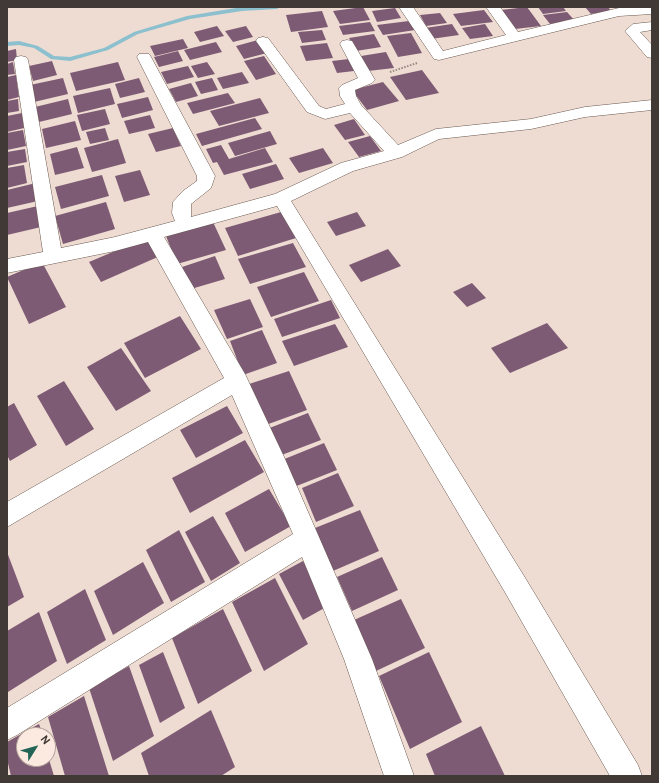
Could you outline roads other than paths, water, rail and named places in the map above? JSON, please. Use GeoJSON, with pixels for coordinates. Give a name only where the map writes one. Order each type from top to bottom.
{"type":"FeatureCollection","features":[{"type":"Feature","properties":{"kind":"street"},"geometry":{"type":"LineString","coordinates":[[406,7],[438,56],[514,37],[577,17],[652,10]]}},
{"type":"Feature","properties":{"kind":"street"},"geometry":{"type":"LineString","coordinates":[[493,7],[514,37]]}},
{"type":"Feature","properties":{"kind":"street"},"geometry":{"type":"LineString","coordinates":[[652,26],[638,27],[632,31],[652,54]]}},
{"type":"Feature","properties":{"kind":"street"},"geometry":{"type":"LineString","coordinates":[[263,41],[314,109],[325,114],[354,107]]}},
{"type":"Feature","properties":{"kind":"street"},"geometry":{"type":"LineString","coordinates":[[347,44],[367,80],[347,88],[348,96],[354,107],[396,153]]}},
{"type":"Feature","properties":{"kind":"street"},"geometry":{"type":"LineString","coordinates":[[144,57],[206,176],[205,184],[182,202],[181,213],[186,224]]}},
{"type":"Feature","properties":{"kind":"street"},"geometry":{"type":"LineString","coordinates":[[21,60],[53,257]]}},
{"type":"Feature","properties":{"kind":"street"},"geometry":{"type":"LineString","coordinates":[[7,266],[115,244],[281,199],[347,167],[396,153],[426,138],[444,132],[531,124],[585,112],[652,105]]}},
{"type":"Feature","properties":{"kind":"street"},"geometry":{"type":"LineString","coordinates":[[281,199],[515,584],[628,776]]}},
{"type":"Feature","properties":{"kind":"street"},"geometry":{"type":"LineString","coordinates":[[153,234],[237,381],[276,467],[358,659],[399,776]]}},
{"type":"Feature","properties":{"kind":"street"},"geometry":{"type":"LineString","coordinates":[[7,515],[237,381]]}},
{"type":"Feature","properties":{"kind":"street"},"geometry":{"type":"LineString","coordinates":[[7,725],[307,540]]}},
{"type":"Feature","properties":{"kind":"waterway"},"geometry":{"type":"LineString","coordinates":[[7,44],[19,43],[36,47],[53,58],[70,59],[106,49],[136,33],[189,17],[242,9],[277,7]]}}]}
